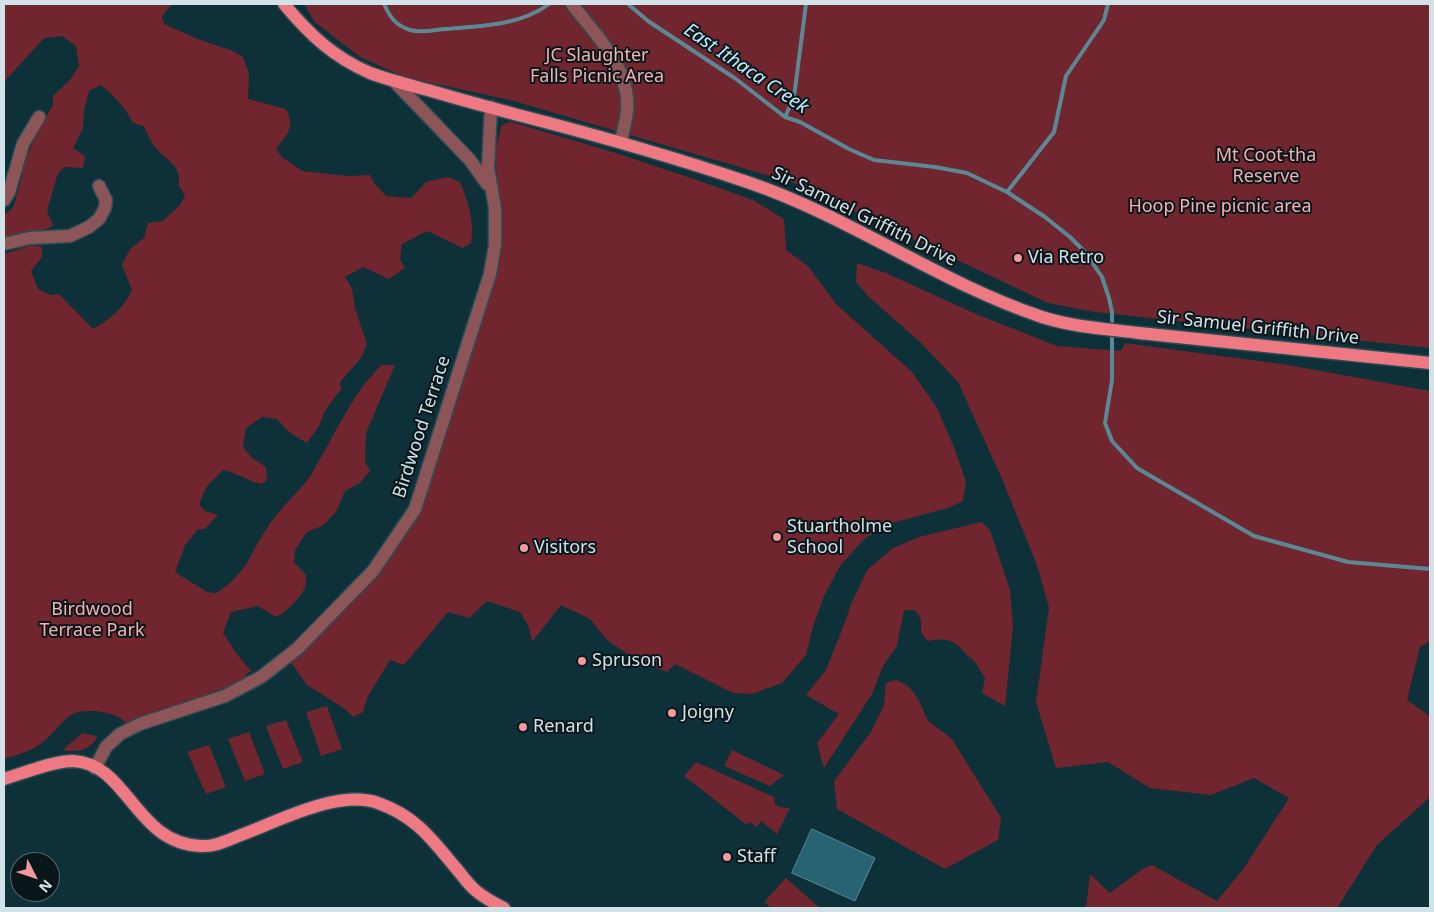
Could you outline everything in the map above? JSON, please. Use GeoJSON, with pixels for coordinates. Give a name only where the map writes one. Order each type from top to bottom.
{"type":"FeatureCollection","features":[{"type":"Feature","properties":{"kind":"main road","name":"Sir Samuel Griffith Drive"},"geometry":{"type":"LineString","coordinates":[[284,4],[306,30],[330,50],[358,67],[394,81],[621,142],[772,191],[844,224],[1010,306],[1045,318],[1128,332],[1430,363]]}},
{"type":"Feature","properties":{"kind":"main road"},"geometry":{"type":"LineString","coordinates":[[4,779],[67,761],[76,761],[96,768],[116,783],[154,828],[175,842],[202,846],[224,842],[325,803],[361,799],[376,802],[408,817],[426,833],[474,889],[490,901],[504,908]]}},
{"type":"Feature","properties":{"kind":"street"},"geometry":{"type":"LineString","coordinates":[[572,4],[610,53],[624,85],[627,110],[621,142]]}},
{"type":"Feature","properties":{"kind":"street","name":"Birdwood Terrace"},"geometry":{"type":"LineString","coordinates":[[394,81],[475,165],[486,181],[493,200]]}},
{"type":"Feature","properties":{"kind":"street","name":"Birdwood Terrace"},"geometry":{"type":"LineString","coordinates":[[96,768],[106,747],[120,734],[140,724],[225,696],[261,677],[297,649],[373,571],[415,509],[490,274],[495,245],[495,215],[488,168],[491,107]]}},
{"type":"Feature","properties":{"kind":"street"},"geometry":{"type":"LineString","coordinates":[[4,200],[9,192],[23,144],[39,117]]}},
{"type":"Feature","properties":{"kind":"street"},"geometry":{"type":"LineString","coordinates":[[4,244],[30,238],[70,236],[89,227],[99,218],[105,208],[106,200],[99,186]]}},
{"type":"Feature","properties":{"kind":"green space","name":"Birdwood Terrace Park"},"geometry":{"type":"Polygon","coordinates":[[[4,4],[172,4],[162,16],[164,24],[200,40],[231,50],[243,57],[249,74],[248,99],[286,109],[290,121],[289,130],[276,149],[282,157],[302,171],[348,176],[370,175],[374,183],[386,196],[411,198],[426,182],[448,177],[460,182],[468,204],[472,235],[471,243],[463,248],[427,231],[402,244],[400,259],[405,268],[389,279],[363,267],[345,277],[352,289],[355,308],[367,344],[361,358],[340,382],[341,389],[325,411],[319,426],[307,443],[289,432],[277,419],[262,417],[246,428],[243,447],[252,458],[266,467],[267,480],[262,484],[223,470],[207,486],[199,504],[205,511],[218,515],[205,529],[198,529],[185,545],[175,572],[207,592],[216,593],[236,578],[271,522],[311,475],[363,386],[381,365],[395,365],[366,433],[365,462],[370,471],[360,483],[345,491],[336,512],[322,526],[307,532],[295,550],[294,562],[306,575],[305,587],[300,596],[289,608],[276,617],[258,606],[231,612],[223,633],[251,671],[246,674],[247,681],[215,691],[128,726],[118,717],[110,714],[93,711],[77,713],[67,718],[47,739],[38,745],[4,759],[4,254],[32,245],[42,247],[42,257],[31,271],[38,289],[51,295],[59,294],[93,329],[105,322],[116,312],[132,290],[122,265],[130,249],[144,238],[148,223],[163,221],[180,205],[185,195],[179,186],[176,168],[153,145],[144,126],[133,123],[119,102],[101,85],[89,91],[84,110],[83,128],[73,148],[85,156],[83,168],[64,167],[58,173],[47,211],[53,225],[47,229],[4,240],[4,215],[13,208],[24,165],[36,133],[53,105],[53,96],[70,80],[79,66],[76,46],[62,36],[44,38],[4,82],[4,4]]]}},
{"type":"Feature","properties":{"kind":"green space","name":"Mt Coot-tha Reserve"},"geometry":{"type":"Polygon","coordinates":[[[304,4],[1430,4],[1430,348],[1095,312],[1048,303],[794,183],[510,100],[404,77],[360,57],[315,22],[304,4]]]}},
{"type":"Feature","properties":{"kind":"green space"},"geometry":{"type":"Polygon","coordinates":[[[511,122],[616,153],[697,180],[753,200],[784,219],[786,250],[808,266],[836,304],[912,372],[937,408],[966,481],[963,501],[948,508],[892,523],[864,539],[840,566],[823,598],[806,655],[782,683],[752,694],[733,693],[675,664],[667,672],[635,659],[607,640],[590,619],[561,605],[532,642],[529,627],[520,612],[487,601],[469,618],[448,612],[404,665],[390,660],[367,698],[363,712],[353,717],[345,709],[307,685],[287,657],[347,597],[415,509],[456,380],[500,215],[495,153],[501,127],[505,123],[511,122]]]}},
{"type":"Feature","properties":{"kind":"green space"},"geometry":{"type":"Polygon","coordinates":[[[857,263],[886,273],[976,314],[1057,346],[1121,351],[1125,343],[1288,365],[1430,391],[1430,641],[1420,647],[1407,700],[1430,716],[1430,797],[1377,845],[1337,908],[1086,908],[1090,874],[1110,893],[1144,868],[1152,865],[1217,901],[1244,868],[1289,798],[1254,778],[1211,795],[1150,788],[1108,762],[1056,768],[1036,702],[1049,608],[1037,565],[1003,481],[958,382],[921,343],[868,296],[856,282],[857,263]]]}},
{"type":"Feature","properties":{"kind":"green space"},"geometry":{"type":"Polygon","coordinates":[[[981,522],[990,530],[1010,590],[1013,627],[1005,706],[982,693],[985,678],[975,662],[960,647],[948,640],[927,641],[921,632],[921,620],[915,610],[904,610],[897,646],[883,666],[872,694],[824,768],[817,743],[839,714],[806,695],[826,670],[852,602],[867,570],[893,548],[919,537],[981,522]]]}},
{"type":"Feature","properties":{"kind":"green space"},"geometry":{"type":"Polygon","coordinates":[[[897,680],[908,686],[917,697],[928,721],[952,739],[1001,818],[998,840],[945,869],[837,809],[834,781],[871,732],[884,705],[886,683],[897,680]]]}},
{"type":"Feature","properties":{"kind":"green space"},"geometry":{"type":"Polygon","coordinates":[[[327,706],[342,749],[321,756],[306,712],[327,706]]]}},
{"type":"Feature","properties":{"kind":"green space"},"geometry":{"type":"Polygon","coordinates":[[[286,720],[303,762],[283,769],[266,726],[286,720]]]}},
{"type":"Feature","properties":{"kind":"green space"},"geometry":{"type":"Polygon","coordinates":[[[249,732],[265,774],[245,781],[228,739],[249,732]]]}},
{"type":"Feature","properties":{"kind":"green space"},"geometry":{"type":"Polygon","coordinates":[[[82,733],[96,736],[97,738],[87,748],[65,751],[64,749],[82,733]]]}},
{"type":"Feature","properties":{"kind":"green space"},"geometry":{"type":"Polygon","coordinates":[[[209,745],[226,787],[206,794],[187,752],[209,745]]]}},
{"type":"Feature","properties":{"kind":"green space"},"geometry":{"type":"Polygon","coordinates":[[[732,750],[784,775],[770,786],[724,766],[732,750]]]}},
{"type":"Feature","properties":{"kind":"green space"},"geometry":{"type":"Polygon","coordinates":[[[696,762],[774,797],[775,804],[780,807],[790,808],[777,834],[761,821],[756,827],[750,822],[747,825],[684,776],[696,762]]]}},
{"type":"Feature","properties":{"kind":"green space"},"geometry":{"type":"Polygon","coordinates":[[[786,878],[820,908],[771,908],[764,902],[786,878]]]}},
{"type":"Feature","properties":{"kind":"water"},"geometry":{"type":"Polygon","coordinates":[[[812,829],[875,858],[855,901],[792,873],[812,829]]]}},
{"type":"Feature","properties":{"kind":"waterway","name":"East Ithaca Creek"},"geometry":{"type":"LineString","coordinates":[[384,4],[391,17],[400,26],[414,31],[499,24],[525,17],[549,4]]}},
{"type":"Feature","properties":{"kind":"waterway","name":"East Ithaca Creek"},"geometry":{"type":"LineString","coordinates":[[628,4],[648,21],[736,79],[785,117],[800,122],[849,149],[874,160],[935,167],[967,173],[1007,192],[1045,217],[1070,237],[1085,252],[1102,277],[1109,298],[1112,312],[1112,380],[1105,423],[1112,441],[1137,468],[1254,536],[1348,562],[1430,569]]}},
{"type":"Feature","properties":{"kind":"waterway"},"geometry":{"type":"LineString","coordinates":[[785,117],[794,97],[806,4]]}},
{"type":"Feature","properties":{"kind":"waterway"},"geometry":{"type":"LineString","coordinates":[[1007,192],[1054,132],[1066,76],[1104,20],[1108,4]]}},
{"type":"Feature","properties":{"kind":"place","name":"Via Retro"},"geometry":{"type":"Point","coordinates":[1018,258]}},
{"type":"Feature","properties":{"kind":"place","name":"Stuartholme School"},"geometry":{"type":"Point","coordinates":[777,537]}},
{"type":"Feature","properties":{"kind":"place","name":"Visitors"},"geometry":{"type":"Point","coordinates":[524,548]}},
{"type":"Feature","properties":{"kind":"place","name":"Spruson"},"geometry":{"type":"Point","coordinates":[582,661]}},
{"type":"Feature","properties":{"kind":"place","name":"Joigny"},"geometry":{"type":"Point","coordinates":[672,713]}},
{"type":"Feature","properties":{"kind":"place","name":"Renard"},"geometry":{"type":"Point","coordinates":[523,727]}},
{"type":"Feature","properties":{"kind":"place","name":"Staff"},"geometry":{"type":"Point","coordinates":[727,857]}},
{"type":"Feature","properties":{"kind":"park label","name":"JC Slaughter Falls Picnic Area"},"geometry":{"type":"Point","coordinates":[597,66]}},
{"type":"Feature","properties":{"kind":"park label","name":"Hoop Pine picnic area"},"geometry":{"type":"Point","coordinates":[1220,207]}}]}
